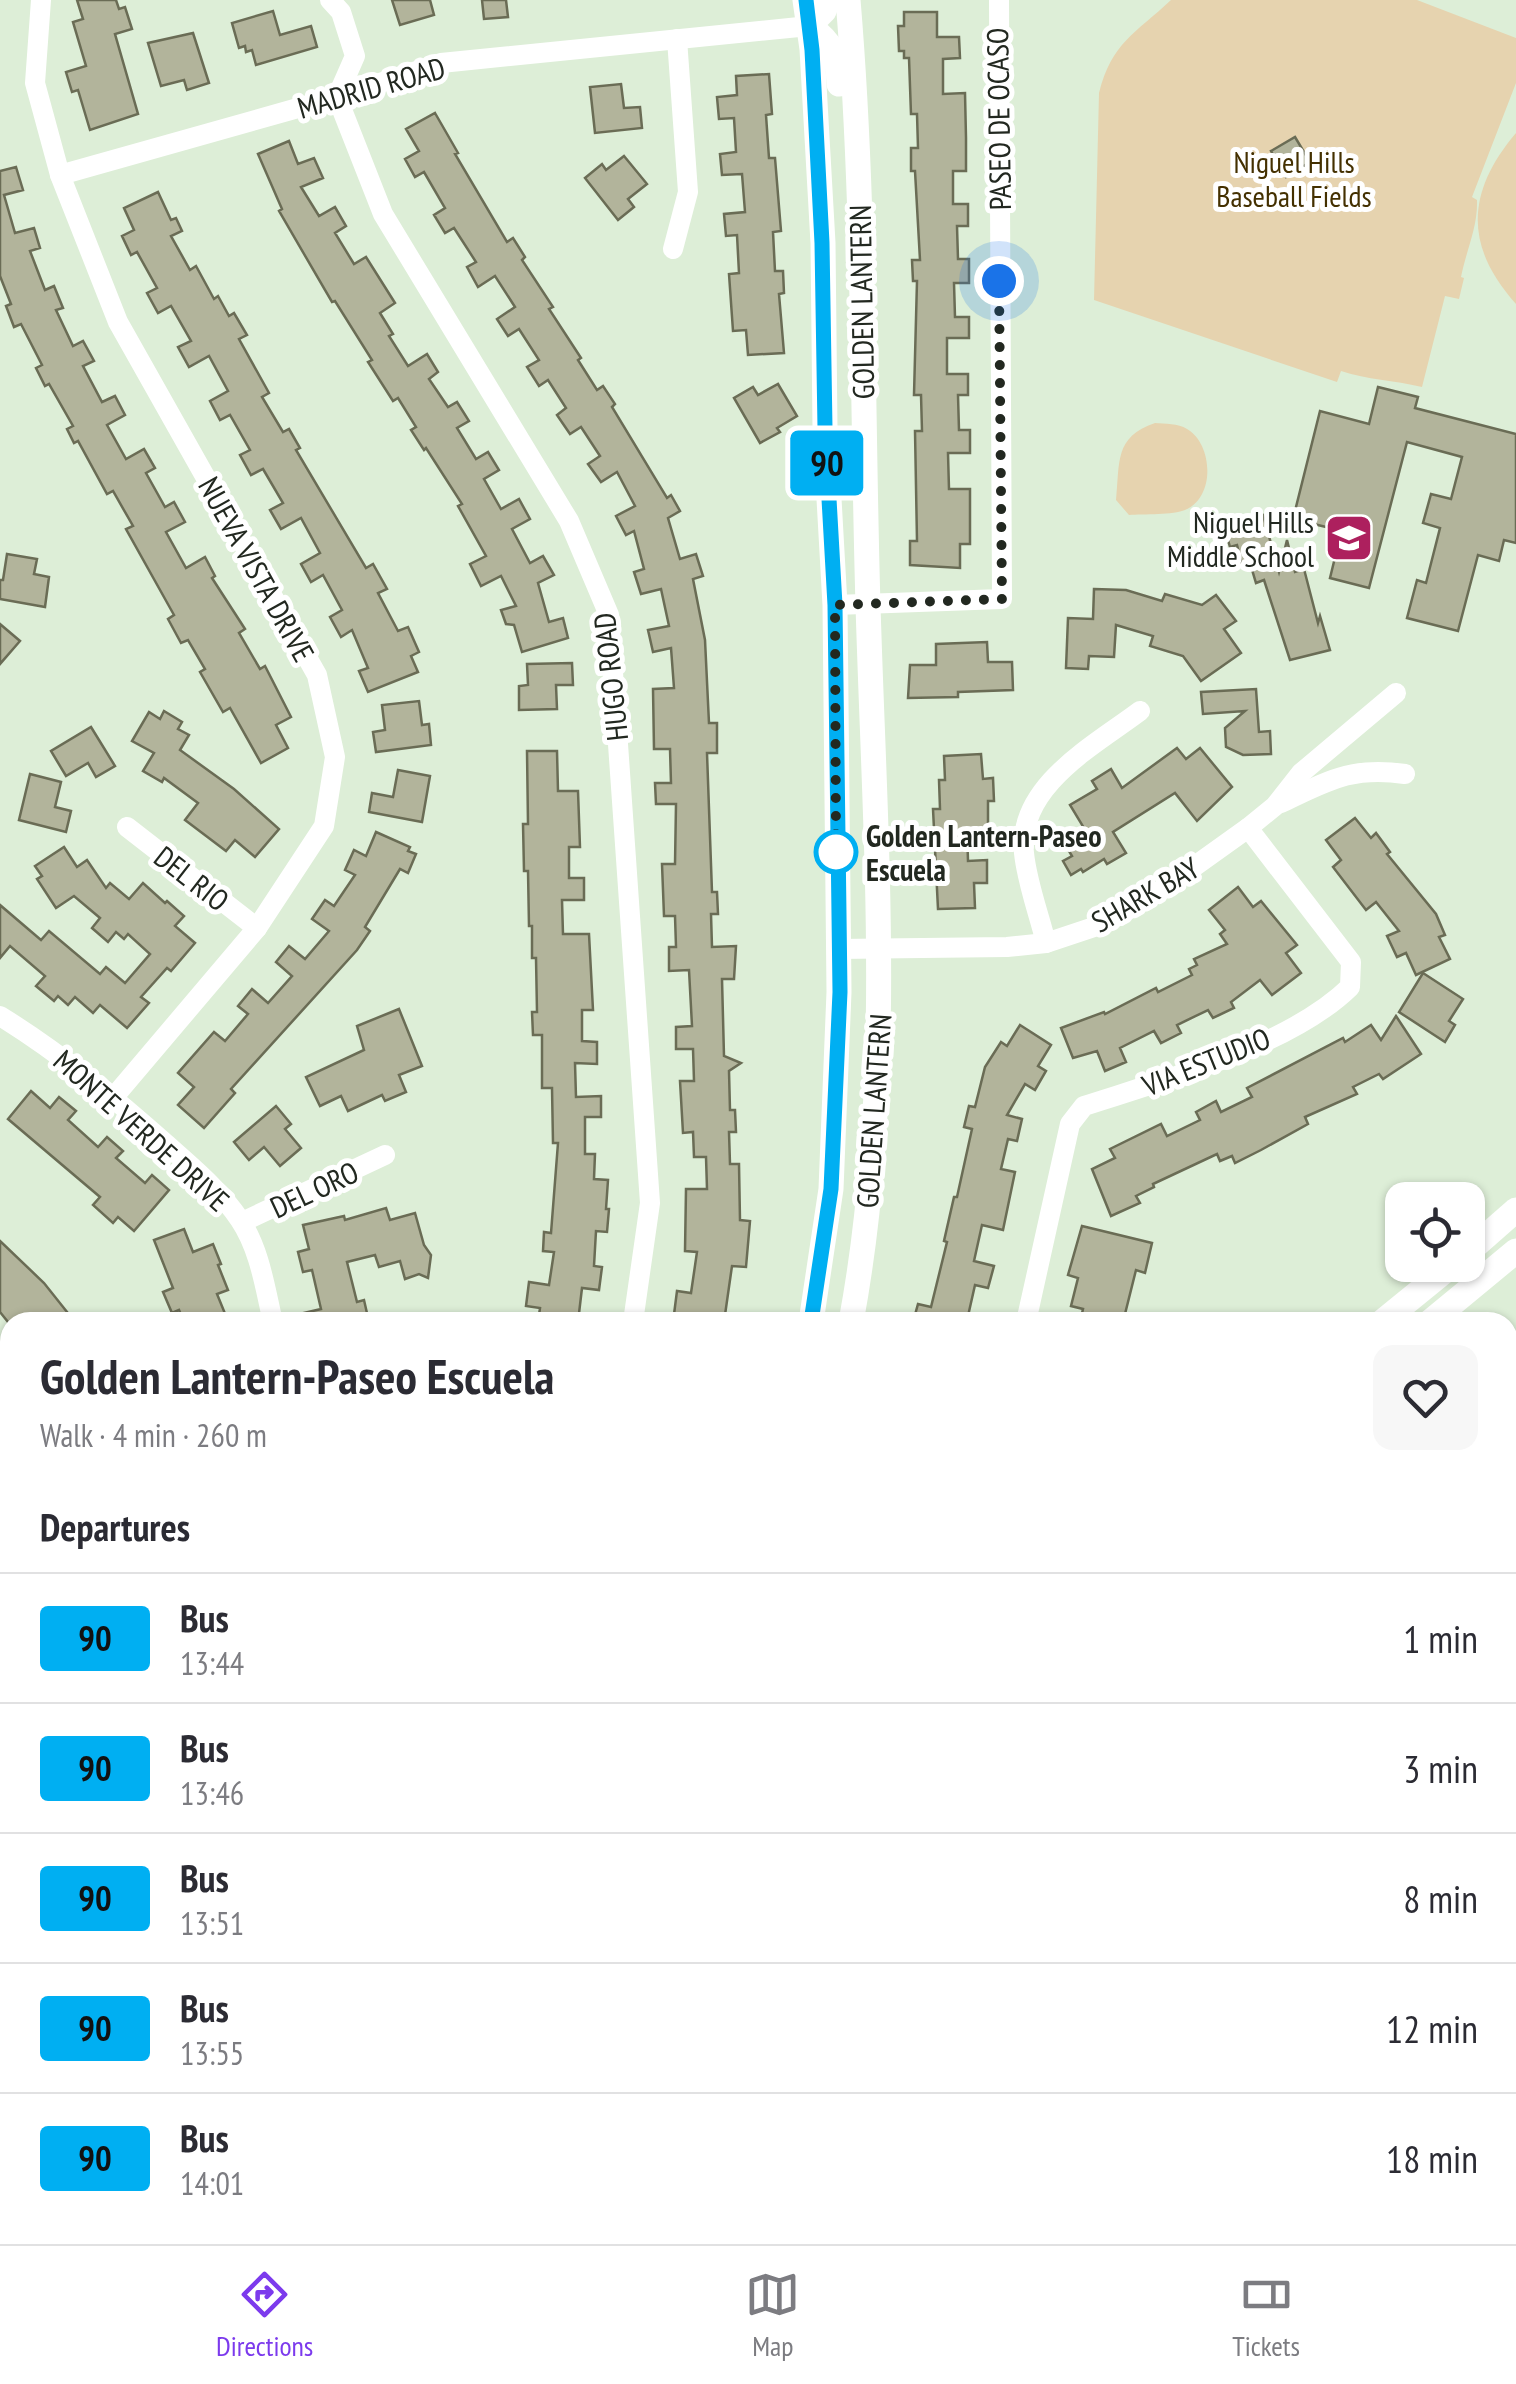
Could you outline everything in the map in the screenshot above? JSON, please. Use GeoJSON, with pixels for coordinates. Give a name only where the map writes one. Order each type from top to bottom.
{"type":"FeatureCollection","features":[{"type":"Feature","properties":{"kind":"main road","name":"GOLDEN LANTERN"},"geometry":{"type":"LineString","coordinates":[[806,0],[822,243],[825,428],[835,605],[838,949],[836,1130],[813,1312]]}},
{"type":"Feature","properties":{"kind":"main road"},"geometry":{"type":"LineString","coordinates":[[828,0],[824,11],[809,26],[836,53],[842,178],[858,190]]}},
{"type":"Feature","properties":{"kind":"main road","name":"GOLDEN LANTERN"},"geometry":{"type":"LineString","coordinates":[[848,0],[858,190],[880,951],[873,1139],[853,1312]]}},
{"type":"Feature","properties":{"kind":"main road"},"geometry":{"type":"LineString","coordinates":[[1485,1237],[1516,1210]]}},
{"type":"Feature","properties":{"kind":"main road"},"geometry":{"type":"LineString","coordinates":[[1442,1312],[1516,1251]]}},
{"type":"Feature","properties":{"kind":"main road"},"geometry":{"type":"LineString","coordinates":[[1394,1312],[1431,1282]]}},
{"type":"Feature","properties":{"kind":"street","name":"NUEVA VISTA DRIVE"},"geometry":{"type":"LineString","coordinates":[[41,0],[36,83],[60,175],[118,322],[317,675],[335,757],[324,826],[257,928],[113,1098]]}},
{"type":"Feature","properties":{"kind":"street"},"geometry":{"type":"LineString","coordinates":[[330,0],[341,12],[355,56],[337,97]]}},
{"type":"Feature","properties":{"kind":"street","name":"PASEO DE OCASO"},"geometry":{"type":"LineString","coordinates":[[868,606],[1002,599],[999,0]]}},
{"type":"Feature","properties":{"kind":"street","name":"MADRID ROAD"},"geometry":{"type":"LineString","coordinates":[[60,175],[441,64],[809,26]]}},
{"type":"Feature","properties":{"kind":"street"},"geometry":{"type":"LineString","coordinates":[[673,248],[688,192],[678,40]]}},
{"type":"Feature","properties":{"kind":"street","name":"HUGO ROAD"},"geometry":{"type":"LineString","coordinates":[[337,97],[384,214],[568,521],[609,615],[650,1204],[634,1312]]}},
{"type":"Feature","properties":{"kind":"street"},"geometry":{"type":"LineString","coordinates":[[835,605],[868,606]]}},
{"type":"Feature","properties":{"kind":"street"},"geometry":{"type":"LineString","coordinates":[[1274,806],[1301,773],[1396,693]]}},
{"type":"Feature","properties":{"kind":"street"},"geometry":{"type":"LineString","coordinates":[[1046,943],[1023,850],[1031,812],[1052,776],[1140,711]]}},
{"type":"Feature","properties":{"kind":"street"},"geometry":{"type":"LineString","coordinates":[[1274,806],[1348,773],[1380,770],[1405,774]]}},
{"type":"Feature","properties":{"kind":"street","name":"SHARK BAY"},"geometry":{"type":"LineString","coordinates":[[838,949],[880,951],[1046,943],[1106,923],[1160,891],[1274,806]]}},
{"type":"Feature","properties":{"kind":"street","name":"DEL RIO"},"geometry":{"type":"LineString","coordinates":[[127,827],[257,928]]}},
{"type":"Feature","properties":{"kind":"street","name":"VIA ESTUDIO"},"geometry":{"type":"LineString","coordinates":[[1028,1312],[1070,1124],[1084,1106],[1224,1060],[1330,1007],[1350,987],[1350,962],[1248,828]]}},
{"type":"Feature","properties":{"kind":"street","name":"MONTE VERDE DRIVE"},"geometry":{"type":"LineString","coordinates":[[0,1016],[48,1046],[214,1187],[242,1222],[259,1260],[271,1312]]}},
{"type":"Feature","properties":{"kind":"street","name":"DEL ORO"},"geometry":{"type":"LineString","coordinates":[[242,1222],[385,1155]]}},
{"type":"Feature","properties":{"kind":"green space","name":"Niguel Hills Baseball Fields"},"geometry":{"type":"Polygon","coordinates":[[[1171,0],[1417,0],[1516,38],[1516,83],[1472,197],[1477,200],[1476,220],[1459,299],[1445,296],[1422,387],[1341,371],[1337,382],[1094,300],[1099,93],[1118,50],[1171,0]]]}},
{"type":"Feature","properties":{"kind":"green space"},"geometry":{"type":"Polygon","coordinates":[[[1516,133],[1516,304],[1487,261],[1478,219],[1488,176],[1516,133]]]}},
{"type":"Feature","properties":{"kind":"green space"},"geometry":{"type":"Polygon","coordinates":[[[1155,423],[1180,426],[1196,436],[1206,458],[1206,483],[1195,503],[1185,510],[1129,515],[1116,500],[1119,463],[1132,436],[1155,423]]]}},
{"type":"Feature","properties":{"kind":"building"},"geometry":{"type":"Polygon","coordinates":[[[77,0],[116,0],[119,9],[125,7],[132,29],[115,34],[138,114],[90,130],[78,90],[72,92],[66,72],[86,66],[73,22],[83,19],[77,0]]]}},
{"type":"Feature","properties":{"kind":"building"},"geometry":{"type":"Polygon","coordinates":[[[392,0],[430,0],[434,15],[400,25],[392,0]]]}},
{"type":"Feature","properties":{"kind":"building"},"geometry":{"type":"Polygon","coordinates":[[[482,0],[506,0],[508,17],[484,19],[482,0]]]}},
{"type":"Feature","properties":{"kind":"building"},"geometry":{"type":"Polygon","coordinates":[[[273,11],[280,35],[311,26],[317,47],[256,65],[252,50],[239,48],[232,23],[273,11]]]}},
{"type":"Feature","properties":{"kind":"building"},"geometry":{"type":"Polygon","coordinates":[[[904,12],[937,12],[937,37],[959,37],[960,58],[943,59],[943,94],[965,93],[966,171],[953,171],[953,204],[968,204],[968,226],[957,226],[958,259],[969,259],[969,283],[954,283],[955,317],[969,317],[969,338],[947,338],[947,374],[968,374],[968,395],[958,395],[959,430],[970,430],[970,453],[948,453],[949,489],[970,489],[970,544],[960,544],[960,568],[910,565],[910,541],[917,541],[915,431],[922,431],[921,395],[914,395],[917,281],[913,281],[912,260],[920,260],[911,148],[918,148],[917,114],[911,114],[909,58],[899,51],[898,26],[904,26],[904,12]]]}},
{"type":"Feature","properties":{"kind":"building"},"geometry":{"type":"Polygon","coordinates":[[[193,33],[209,83],[187,90],[184,80],[161,86],[148,43],[193,33]]]}},
{"type":"Feature","properties":{"kind":"building"},"geometry":{"type":"Polygon","coordinates":[[[769,74],[772,114],[766,115],[769,158],[775,158],[781,231],[773,232],[775,271],[783,271],[784,293],[779,294],[784,353],[748,355],[746,330],[733,331],[729,274],[739,273],[737,235],[726,236],[724,214],[745,212],[742,174],[722,175],[720,154],[736,152],[734,118],[719,119],[717,97],[737,95],[736,76],[769,74]]]}},
{"type":"Feature","properties":{"kind":"building"},"geometry":{"type":"Polygon","coordinates":[[[621,84],[624,108],[640,107],[642,128],[595,133],[590,87],[621,84]]]}},
{"type":"Feature","properties":{"kind":"building"},"geometry":{"type":"Polygon","coordinates":[[[435,113],[507,242],[513,238],[525,257],[522,260],[553,307],[549,309],[581,358],[578,360],[597,390],[603,386],[667,498],[671,495],[680,511],[668,518],[680,559],[696,554],[703,576],[693,579],[705,640],[709,723],[717,723],[717,753],[707,753],[712,892],[717,892],[718,914],[711,914],[712,947],[736,946],[734,979],[722,979],[724,1056],[741,1063],[729,1071],[730,1110],[735,1110],[736,1132],[729,1132],[730,1164],[739,1164],[740,1220],[750,1221],[746,1267],[732,1266],[725,1312],[674,1312],[677,1291],[691,1293],[697,1252],[685,1251],[686,1189],[707,1189],[706,1157],[694,1157],[693,1132],[683,1133],[680,1081],[694,1081],[693,1049],[676,1049],[676,1027],[692,1026],[689,970],[669,971],[669,947],[676,947],[675,916],[664,916],[662,864],[675,864],[676,804],[656,804],[655,783],[671,783],[670,749],[654,749],[653,689],[674,688],[671,648],[653,652],[648,630],[669,626],[661,589],[641,594],[634,572],[644,569],[634,531],[626,535],[616,516],[635,506],[617,472],[601,482],[588,464],[600,456],[581,427],[570,434],[557,415],[566,408],[548,380],[539,386],[527,367],[539,360],[519,329],[508,336],[497,319],[515,307],[495,276],[478,287],[467,267],[476,262],[454,228],[445,233],[434,215],[445,208],[424,172],[415,177],[405,159],[419,151],[406,129],[435,113]]]}},
{"type":"Feature","properties":{"kind":"building"},"geometry":{"type":"Polygon","coordinates":[[[1295,137],[1310,162],[1286,177],[1271,151],[1295,137]]]}},
{"type":"Feature","properties":{"kind":"building"},"geometry":{"type":"Polygon","coordinates":[[[289,141],[298,164],[314,158],[323,178],[301,187],[319,216],[335,207],[346,226],[335,233],[354,264],[366,257],[395,303],[380,313],[408,366],[427,354],[438,372],[429,379],[448,407],[457,402],[469,421],[457,428],[476,459],[488,452],[499,470],[484,479],[501,509],[519,499],[530,519],[512,529],[530,563],[543,556],[554,575],[538,583],[549,622],[563,618],[568,638],[522,652],[514,625],[506,624],[501,610],[516,606],[501,576],[481,586],[470,564],[486,556],[458,506],[462,504],[411,430],[416,427],[398,398],[393,401],[368,362],[372,360],[335,301],[332,302],[279,211],[282,209],[258,154],[289,141]]]}},
{"type":"Feature","properties":{"kind":"building"},"geometry":{"type":"Polygon","coordinates":[[[624,156],[647,184],[628,199],[634,207],[618,220],[585,178],[602,164],[606,170],[624,156]]]}},
{"type":"Feature","properties":{"kind":"building"},"geometry":{"type":"Polygon","coordinates":[[[16,167],[23,190],[4,195],[15,233],[34,228],[40,248],[30,251],[45,290],[54,286],[63,308],[56,310],[73,346],[83,341],[94,361],[83,366],[102,402],[115,396],[125,415],[107,425],[126,459],[144,449],[155,468],[146,473],[165,507],[174,502],[185,522],[166,532],[186,568],[205,557],[215,576],[212,578],[245,629],[239,633],[260,669],[265,666],[291,717],[276,725],[288,748],[261,763],[230,708],[223,712],[200,672],[205,669],[188,640],[181,643],[168,619],[174,615],[126,529],[133,526],[113,491],[107,494],[78,441],[74,443],[67,429],[73,426],[49,384],[45,386],[36,368],[42,365],[21,324],[14,327],[6,306],[11,304],[0,276],[0,171],[16,167]]]}},
{"type":"Feature","properties":{"kind":"building"},"geometry":{"type":"Polygon","coordinates":[[[158,192],[171,220],[176,218],[182,231],[171,236],[190,270],[196,266],[214,299],[218,296],[229,316],[234,313],[247,335],[239,339],[269,393],[262,397],[283,432],[289,429],[300,448],[296,450],[366,568],[373,564],[387,589],[378,593],[398,631],[408,627],[419,652],[411,656],[418,672],[368,692],[359,671],[368,668],[352,630],[341,637],[330,617],[342,610],[323,575],[311,582],[301,564],[320,553],[301,518],[281,529],[270,510],[283,503],[263,469],[251,475],[240,455],[250,450],[230,415],[220,420],[210,401],[228,391],[209,356],[189,367],[178,347],[191,341],[171,306],[158,313],[147,293],[157,288],[137,252],[131,255],[122,236],[134,230],[124,208],[158,192]]]}},
{"type":"Feature","properties":{"kind":"building"},"geometry":{"type":"Polygon","coordinates":[[[778,384],[797,416],[760,443],[734,398],[753,387],[758,395],[778,384]]]}},
{"type":"Feature","properties":{"kind":"building"},"geometry":{"type":"Polygon","coordinates":[[[1378,387],[1418,397],[1415,408],[1516,434],[1516,543],[1504,540],[1499,561],[1478,555],[1458,631],[1407,618],[1417,580],[1426,583],[1440,528],[1423,523],[1431,494],[1451,499],[1462,457],[1407,442],[1369,588],[1330,578],[1340,537],[1351,533],[1293,519],[1320,411],[1369,424],[1378,387]]]}},
{"type":"Feature","properties":{"kind":"building"},"geometry":{"type":"Polygon","coordinates":[[[1263,515],[1279,572],[1287,540],[1295,572],[1304,569],[1318,623],[1320,616],[1330,650],[1290,660],[1264,580],[1256,583],[1250,563],[1242,565],[1237,545],[1230,547],[1224,526],[1263,515]]]}},
{"type":"Feature","properties":{"kind":"building"},"geometry":{"type":"Polygon","coordinates":[[[7,554],[37,559],[34,574],[49,577],[45,607],[0,599],[7,554]]]}},
{"type":"Feature","properties":{"kind":"building"},"geometry":{"type":"Polygon","coordinates":[[[1094,589],[1126,590],[1162,601],[1165,594],[1202,605],[1216,595],[1236,621],[1224,629],[1241,653],[1201,681],[1183,656],[1150,646],[1153,636],[1116,625],[1114,657],[1089,656],[1088,669],[1066,668],[1068,618],[1093,619],[1094,589]]]}},
{"type":"Feature","properties":{"kind":"building"},"geometry":{"type":"Polygon","coordinates":[[[0,624],[20,641],[0,664],[0,624]]]}},
{"type":"Feature","properties":{"kind":"building"},"geometry":{"type":"Polygon","coordinates":[[[987,642],[988,662],[1012,662],[1013,690],[908,698],[910,665],[936,665],[936,644],[987,642]]]}},
{"type":"Feature","properties":{"kind":"building"},"geometry":{"type":"Polygon","coordinates":[[[572,663],[573,685],[556,685],[557,709],[519,710],[519,686],[528,685],[527,664],[572,663]]]}},
{"type":"Feature","properties":{"kind":"building"},"geometry":{"type":"Polygon","coordinates":[[[1256,689],[1259,732],[1270,731],[1271,754],[1243,755],[1226,747],[1225,728],[1245,711],[1203,714],[1201,692],[1256,689]]]}},
{"type":"Feature","properties":{"kind":"building"},"geometry":{"type":"Polygon","coordinates":[[[419,701],[422,725],[429,724],[431,745],[376,752],[373,732],[385,730],[382,705],[419,701]]]}},
{"type":"Feature","properties":{"kind":"building"},"geometry":{"type":"Polygon","coordinates":[[[164,711],[182,722],[178,729],[189,735],[180,750],[234,789],[279,829],[255,857],[235,840],[226,851],[185,820],[198,803],[164,778],[162,782],[143,771],[154,753],[132,741],[149,712],[160,719],[164,711]]]}},
{"type":"Feature","properties":{"kind":"building"},"geometry":{"type":"Polygon","coordinates":[[[91,727],[115,766],[96,777],[88,763],[66,776],[51,751],[91,727]]]}},
{"type":"Feature","properties":{"kind":"building"},"geometry":{"type":"Polygon","coordinates":[[[1177,748],[1186,759],[1200,748],[1232,787],[1197,821],[1175,793],[1113,832],[1126,853],[1107,864],[1104,859],[1071,875],[1063,861],[1072,856],[1063,841],[1084,828],[1070,805],[1097,789],[1092,781],[1111,769],[1122,788],[1177,748]]]}},
{"type":"Feature","properties":{"kind":"building"},"geometry":{"type":"Polygon","coordinates":[[[527,751],[557,751],[558,791],[578,791],[580,847],[569,847],[569,878],[584,878],[584,900],[562,900],[563,934],[589,934],[593,1010],[582,1010],[582,1041],[597,1042],[597,1064],[575,1063],[576,1097],[601,1096],[601,1117],[585,1117],[585,1154],[595,1154],[594,1179],[608,1180],[607,1232],[596,1231],[594,1266],[602,1267],[599,1290],[582,1288],[579,1312],[539,1312],[540,1308],[526,1306],[529,1282],[549,1285],[554,1252],[543,1251],[544,1232],[551,1233],[558,1143],[553,1143],[552,1088],[542,1088],[542,1035],[533,1035],[532,1012],[537,1012],[536,958],[532,958],[529,926],[528,871],[524,871],[523,824],[528,824],[527,751]]]}},
{"type":"Feature","properties":{"kind":"building"},"geometry":{"type":"Polygon","coordinates":[[[981,754],[983,779],[993,778],[994,801],[988,801],[988,829],[967,829],[968,861],[987,860],[987,883],[974,883],[975,908],[938,909],[933,809],[940,809],[939,780],[945,780],[944,756],[981,754]]]}},
{"type":"Feature","properties":{"kind":"building"},"geometry":{"type":"Polygon","coordinates":[[[398,770],[430,776],[422,822],[369,812],[372,793],[393,797],[398,770]]]}},
{"type":"Feature","properties":{"kind":"building"},"geometry":{"type":"Polygon","coordinates":[[[30,774],[61,782],[55,807],[71,811],[66,832],[19,820],[30,774]]]}},
{"type":"Feature","properties":{"kind":"building"},"geometry":{"type":"Polygon","coordinates":[[[1355,818],[1371,838],[1376,833],[1390,852],[1387,854],[1436,914],[1445,935],[1439,937],[1450,959],[1416,975],[1406,953],[1397,957],[1387,936],[1399,931],[1376,902],[1366,910],[1333,867],[1341,860],[1326,840],[1355,818]]]}},
{"type":"Feature","properties":{"kind":"building"},"geometry":{"type":"Polygon","coordinates":[[[376,832],[410,847],[408,851],[416,854],[408,873],[400,869],[365,927],[370,931],[357,950],[231,1089],[235,1093],[204,1128],[178,1105],[194,1087],[178,1073],[214,1032],[225,1041],[248,1014],[238,1006],[252,989],[268,1003],[292,976],[276,962],[289,946],[305,959],[329,931],[312,919],[325,900],[334,906],[355,875],[345,870],[354,850],[366,856],[376,832]]]}},
{"type":"Feature","properties":{"kind":"building"},"geometry":{"type":"Polygon","coordinates":[[[64,847],[77,867],[87,860],[106,888],[110,883],[129,899],[143,883],[184,916],[175,926],[195,943],[141,997],[149,1003],[127,1028],[100,1005],[93,1013],[75,997],[68,1005],[58,996],[54,1001],[36,986],[45,976],[10,946],[0,958],[0,905],[41,940],[49,931],[100,974],[106,967],[125,983],[150,954],[128,934],[124,939],[116,932],[108,942],[92,928],[100,918],[74,896],[56,908],[37,879],[42,876],[35,866],[64,847]]]}},
{"type":"Feature","properties":{"kind":"building"},"geometry":{"type":"Polygon","coordinates":[[[1238,887],[1253,907],[1261,901],[1297,945],[1286,953],[1301,973],[1272,995],[1260,980],[1231,1002],[1234,1008],[1213,1018],[1208,1010],[1177,1025],[1181,1033],[1161,1043],[1154,1031],[1120,1048],[1126,1062],[1105,1071],[1097,1051],[1073,1058],[1061,1028],[1105,1014],[1192,975],[1189,969],[1197,965],[1194,959],[1227,944],[1220,934],[1225,930],[1209,910],[1238,887]]]}},
{"type":"Feature","properties":{"kind":"building"},"geometry":{"type":"Polygon","coordinates":[[[1423,973],[1463,999],[1449,1021],[1455,1025],[1445,1042],[1399,1012],[1423,973]]]}},
{"type":"Feature","properties":{"kind":"building"},"geometry":{"type":"Polygon","coordinates":[[[399,1009],[422,1066],[399,1075],[406,1092],[385,1101],[382,1095],[348,1111],[341,1096],[320,1106],[306,1077],[364,1050],[357,1026],[399,1009]]]}},
{"type":"Feature","properties":{"kind":"building"},"geometry":{"type":"Polygon","coordinates":[[[1396,1016],[1421,1054],[1383,1079],[1379,1074],[1353,1087],[1357,1094],[1305,1117],[1308,1124],[1261,1150],[1235,1163],[1232,1156],[1220,1161],[1217,1154],[1153,1184],[1154,1187],[1136,1196],[1140,1203],[1111,1216],[1092,1169],[1115,1158],[1110,1149],[1161,1124],[1167,1136],[1200,1120],[1196,1112],[1216,1101],[1221,1112],[1252,1097],[1247,1088],[1343,1038],[1345,1042],[1371,1025],[1381,1040],[1396,1016]]]}},
{"type":"Feature","properties":{"kind":"building"},"geometry":{"type":"Polygon","coordinates":[[[1020,1025],[1051,1045],[1038,1066],[1046,1071],[1035,1090],[1025,1084],[1007,1115],[1022,1119],[1017,1141],[1008,1139],[1001,1169],[1015,1172],[1003,1230],[982,1225],[974,1261],[994,1266],[988,1288],[975,1285],[969,1312],[916,1312],[918,1304],[931,1307],[972,1129],[964,1127],[969,1106],[975,1107],[985,1067],[1001,1042],[1007,1046],[1020,1025]]]}},
{"type":"Feature","properties":{"kind":"building"},"geometry":{"type":"Polygon","coordinates":[[[31,1091],[50,1108],[59,1097],[76,1111],[68,1120],[98,1147],[107,1137],[123,1151],[116,1158],[145,1183],[152,1175],[169,1190],[134,1231],[118,1217],[113,1223],[93,1205],[100,1197],[8,1119],[31,1091]]]}},
{"type":"Feature","properties":{"kind":"building"},"geometry":{"type":"Polygon","coordinates":[[[276,1106],[291,1124],[285,1129],[301,1148],[280,1166],[264,1147],[249,1160],[234,1142],[276,1106]]]}},
{"type":"Feature","properties":{"kind":"building"},"geometry":{"type":"Polygon","coordinates":[[[386,1208],[390,1220],[415,1213],[431,1255],[428,1278],[419,1274],[405,1279],[400,1261],[379,1267],[375,1255],[347,1262],[357,1302],[364,1300],[367,1312],[308,1312],[321,1309],[312,1270],[303,1272],[298,1252],[309,1249],[303,1225],[344,1216],[345,1220],[386,1208]]]}},
{"type":"Feature","properties":{"kind":"building"},"geometry":{"type":"Polygon","coordinates":[[[1082,1226],[1152,1243],[1145,1273],[1136,1270],[1126,1312],[1082,1312],[1071,1306],[1078,1278],[1068,1275],[1082,1226]]]}},
{"type":"Feature","properties":{"kind":"building"},"geometry":{"type":"Polygon","coordinates":[[[184,1229],[193,1252],[213,1244],[228,1290],[217,1294],[224,1312],[172,1312],[163,1292],[173,1288],[154,1240],[184,1229]]]}},
{"type":"Feature","properties":{"kind":"building"},"geometry":{"type":"Polygon","coordinates":[[[0,1241],[44,1283],[67,1312],[0,1312],[0,1241]]]}},
{"type":"Feature","properties":{"kind":"bus line","name":"90"},"geometry":{"type":"LineString","coordinates":[[806,0],[822,243],[825,428],[835,605],[840,992],[831,1189],[813,1312]]}},
{"type":"Feature","properties":{"kind":"place","name":"Niguel Hills Middle School"},"geometry":{"type":"Point","coordinates":[1349,538]}},
{"type":"Feature","properties":{"kind":"place","name":"Golden Lantern-Paseo Escuela"},"geometry":{"type":"Point","coordinates":[836,852]}},
{"type":"Feature","properties":{"kind":"route"},"geometry":{"type":"LineString","coordinates":[[836,852],[835,605],[1002,599],[999,281]]}}]}
